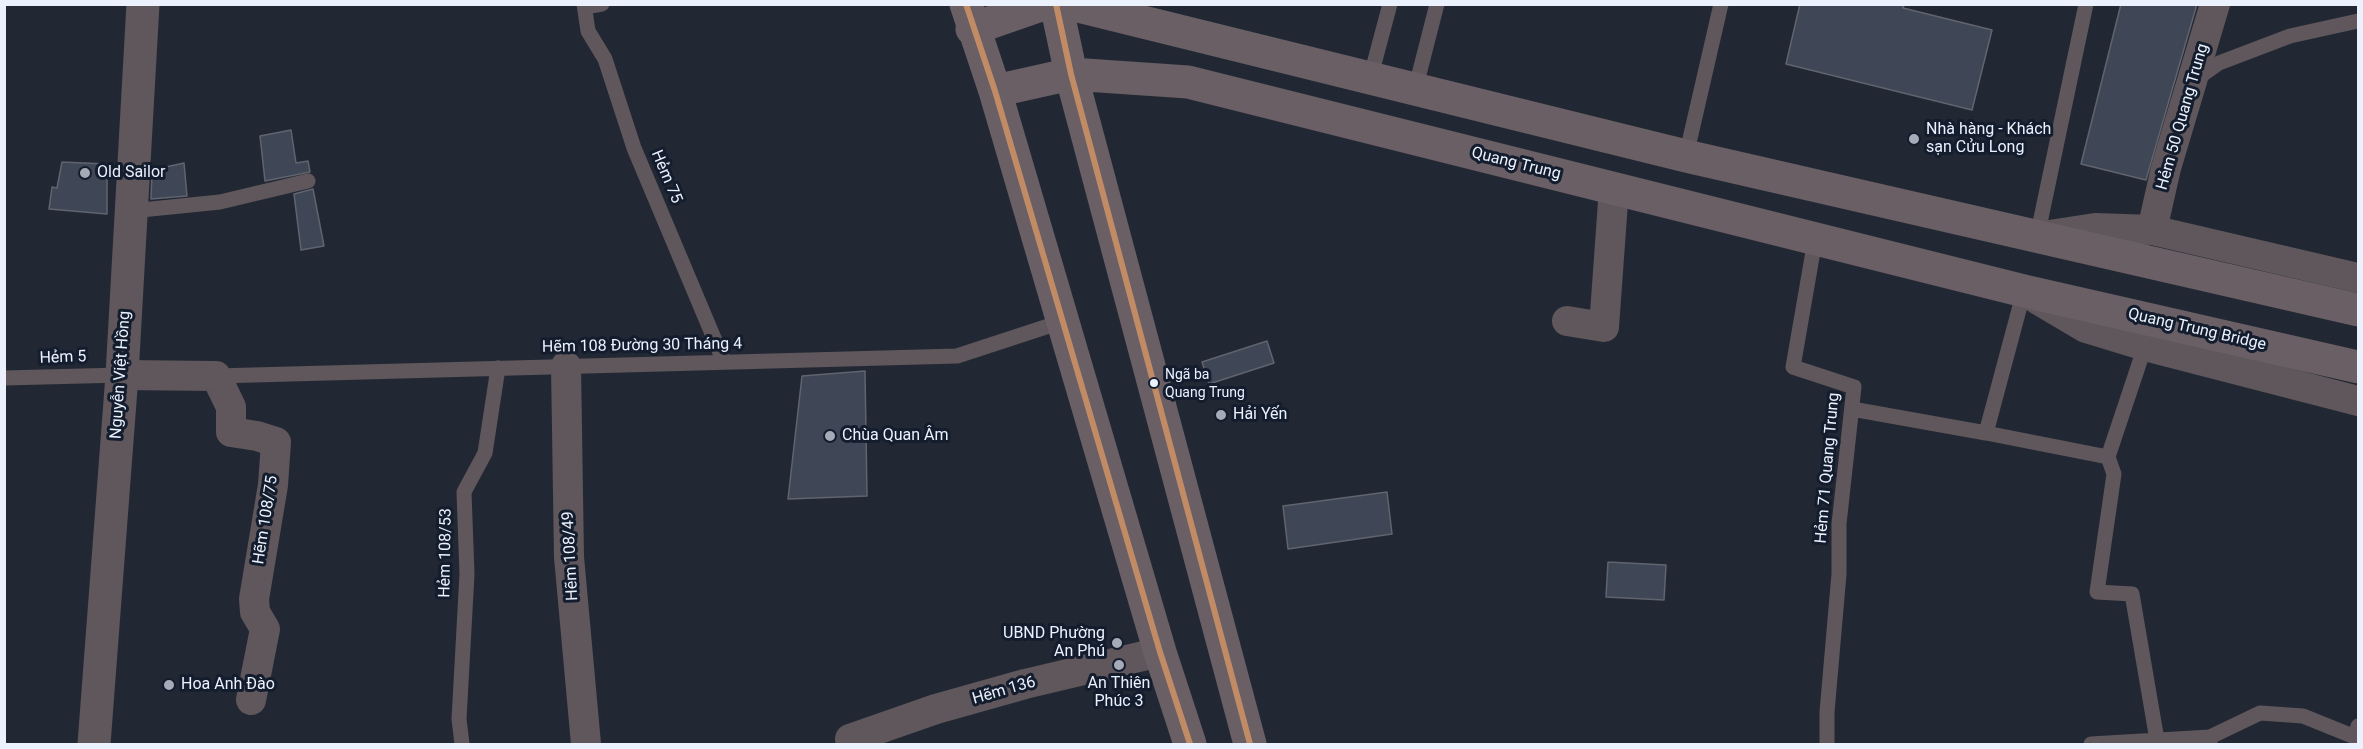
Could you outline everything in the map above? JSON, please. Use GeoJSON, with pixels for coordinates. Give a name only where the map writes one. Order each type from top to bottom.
{"type":"FeatureCollection","features":[{"type":"Feature","properties":{"kind":"main road"},"geometry":{"type":"LineString","coordinates":[[1044,4],[969,17],[995,91],[1160,652],[1190,744]]}},
{"type":"Feature","properties":{"kind":"main road"},"geometry":{"type":"LineString","coordinates":[[1056,4],[1071,74],[1250,744]]}},
{"type":"Feature","properties":{"kind":"main road"},"geometry":{"type":"LineString","coordinates":[[1070,4],[1686,156],[2358,309]]}},
{"type":"Feature","properties":{"kind":"main road","name":"Quang Trung"},"geometry":{"type":"LineString","coordinates":[[995,91],[1071,74],[1188,82],[2030,292]]}},
{"type":"Feature","properties":{"kind":"main road","name":"Quang Trung Bridge"},"geometry":{"type":"LineString","coordinates":[[2030,292],[2358,367]]}},
{"type":"Feature","properties":{"kind":"street","name":"Nguyễn Việt Hồng"},"geometry":{"type":"LineString","coordinates":[[94,744],[122,375],[143,4]]}},
{"type":"Feature","properties":{"kind":"street","name":"Hẻm 50 Quang Trung"},"geometry":{"type":"LineString","coordinates":[[2152,230],[2166,168],[2215,4]]}},
{"type":"Feature","properties":{"kind":"street"},"geometry":{"type":"LineString","coordinates":[[1567,321],[1604,327],[1614,188]]}},
{"type":"Feature","properties":{"kind":"street"},"geometry":{"type":"LineString","coordinates":[[2043,238],[2095,228],[2152,230],[2358,278]]}},
{"type":"Feature","properties":{"kind":"street"},"geometry":{"type":"LineString","coordinates":[[2030,292],[2086,328],[2145,346],[2358,401]]}},
{"type":"Feature","properties":{"kind":"street","name":"Hẽm 108/49"},"geometry":{"type":"LineString","coordinates":[[566,366],[569,557],[586,744]]}},
{"type":"Feature","properties":{"kind":"street"},"geometry":{"type":"LineString","coordinates":[[122,375],[216,376]]}},
{"type":"Feature","properties":{"kind":"street","name":"Hẽm 108/75"},"geometry":{"type":"LineString","coordinates":[[216,376],[231,407],[231,432],[276,442],[273,485],[254,599],[255,612],[265,629],[251,700]]}},
{"type":"Feature","properties":{"kind":"street","name":"Hẽm 136"},"geometry":{"type":"LineString","coordinates":[[850,739],[936,709],[1025,684],[1160,652]]}},
{"type":"Feature","properties":{"kind":"lane"},"geometry":{"type":"LineString","coordinates":[[584,6],[602,4]]}},
{"type":"Feature","properties":{"kind":"lane"},"geometry":{"type":"LineString","coordinates":[[1370,79],[1390,4]]}},
{"type":"Feature","properties":{"kind":"lane"},"geometry":{"type":"LineString","coordinates":[[1414,90],[1437,4]]}},
{"type":"Feature","properties":{"kind":"lane"},"geometry":{"type":"LineString","coordinates":[[1686,156],[1721,4]]}},
{"type":"Feature","properties":{"kind":"lane"},"geometry":{"type":"LineString","coordinates":[[2043,238],[2086,4]]}},
{"type":"Feature","properties":{"kind":"lane","name":"Hẻm 75"},"geometry":{"type":"LineString","coordinates":[[584,6],[588,31],[605,59],[634,148],[724,362]]}},
{"type":"Feature","properties":{"kind":"lane"},"geometry":{"type":"LineString","coordinates":[[2193,82],[2219,63],[2290,36],[2358,21]]}},
{"type":"Feature","properties":{"kind":"lane"},"geometry":{"type":"LineString","coordinates":[[131,211],[220,202],[308,181]]}},
{"type":"Feature","properties":{"kind":"lane","name":"Hẻm 71 Quang Trung"},"geometry":{"type":"LineString","coordinates":[[1815,240],[1793,367],[1854,387],[1839,524],[1839,574],[1827,712],[1827,744]]}},
{"type":"Feature","properties":{"kind":"lane"},"geometry":{"type":"LineString","coordinates":[[1986,433],[2030,292]]}},
{"type":"Feature","properties":{"kind":"lane","name":"Hẽm 108 Đường 30 Tháng 4"},"geometry":{"type":"LineString","coordinates":[[216,376],[957,356],[1064,321]]}},
{"type":"Feature","properties":{"kind":"lane"},"geometry":{"type":"LineString","coordinates":[[2145,346],[2108,457],[2114,474],[2097,592],[2132,594],[2157,740]]}},
{"type":"Feature","properties":{"kind":"lane","name":"Hẻm 108/53"},"geometry":{"type":"LineString","coordinates":[[462,744],[459,719],[466,574],[464,492],[486,453],[498,368]]}},
{"type":"Feature","properties":{"kind":"lane","name":"Hẻm 5"},"geometry":{"type":"LineString","coordinates":[[4,378],[122,375]]}},
{"type":"Feature","properties":{"kind":"lane"},"geometry":{"type":"LineString","coordinates":[[1852,409],[2108,457]]}},
{"type":"Feature","properties":{"kind":"lane"},"geometry":{"type":"LineString","coordinates":[[2091,744],[2157,740],[2210,741],[2260,713],[2303,717],[2355,737],[2358,726]]}},
{"type":"Feature","properties":{"kind":"building"},"geometry":{"type":"Polygon","coordinates":[[[1800,4],[1904,4],[1903,8],[1992,30],[1972,110],[1786,64],[1800,4]]]}},
{"type":"Feature","properties":{"kind":"building"},"geometry":{"type":"Polygon","coordinates":[[[2121,4],[2197,4],[2146,180],[2081,164],[2121,4]]]}},
{"type":"Feature","properties":{"kind":"building"},"geometry":{"type":"Polygon","coordinates":[[[291,130],[296,163],[308,161],[310,172],[265,181],[260,136],[291,130]]]}},
{"type":"Feature","properties":{"kind":"building"},"geometry":{"type":"Polygon","coordinates":[[[62,162],[107,164],[107,214],[49,209],[52,187],[57,188],[62,162]]]}},
{"type":"Feature","properties":{"kind":"building"},"geometry":{"type":"Polygon","coordinates":[[[184,163],[187,196],[151,199],[152,170],[184,163]]]}},
{"type":"Feature","properties":{"kind":"building"},"geometry":{"type":"Polygon","coordinates":[[[313,189],[324,246],[301,250],[294,194],[313,189]]]}},
{"type":"Feature","properties":{"kind":"building"},"geometry":{"type":"Polygon","coordinates":[[[1267,341],[1274,363],[1209,384],[1202,362],[1267,341]]]}},
{"type":"Feature","properties":{"kind":"building","name":"Chùa Quan Âm"},"geometry":{"type":"Polygon","coordinates":[[[865,371],[867,496],[788,499],[802,376],[865,371]]]}},
{"type":"Feature","properties":{"kind":"building"},"geometry":{"type":"Polygon","coordinates":[[[1387,492],[1392,534],[1288,549],[1283,506],[1387,492]]]}},
{"type":"Feature","properties":{"kind":"building"},"geometry":{"type":"Polygon","coordinates":[[[1608,562],[1666,565],[1664,600],[1606,597],[1608,562]]]}},
{"type":"Feature","properties":{"kind":"transit line"},"geometry":{"type":"LineString","coordinates":[[966,4],[995,91],[1160,652],[1190,744]]}},
{"type":"Feature","properties":{"kind":"transit line"},"geometry":{"type":"LineString","coordinates":[[1056,4],[1071,74],[1250,744]]}},
{"type":"Feature","properties":{"kind":"place","name":"Nhà hàng - Khách sạn Cửu Long"},"geometry":{"type":"Point","coordinates":[1914,139]}},
{"type":"Feature","properties":{"kind":"place","name":"Old Sailor"},"geometry":{"type":"Point","coordinates":[85,173]}},
{"type":"Feature","properties":{"kind":"place","name":"Ngã ba Quang Trung"},"geometry":{"type":"Point","coordinates":[1154,383]}},
{"type":"Feature","properties":{"kind":"place","name":"Hải Yến"},"geometry":{"type":"Point","coordinates":[1221,415]}},
{"type":"Feature","properties":{"kind":"place","name":"Chùa Quan Âm"},"geometry":{"type":"Point","coordinates":[830,436]}},
{"type":"Feature","properties":{"kind":"place","name":"UBND Phường An Phú"},"geometry":{"type":"Point","coordinates":[1117,643]}},
{"type":"Feature","properties":{"kind":"place","name":"An Thiên Phúc 3"},"geometry":{"type":"Point","coordinates":[1119,665]}},
{"type":"Feature","properties":{"kind":"place","name":"Hoa Anh Đào"},"geometry":{"type":"Point","coordinates":[169,685]}}]}
